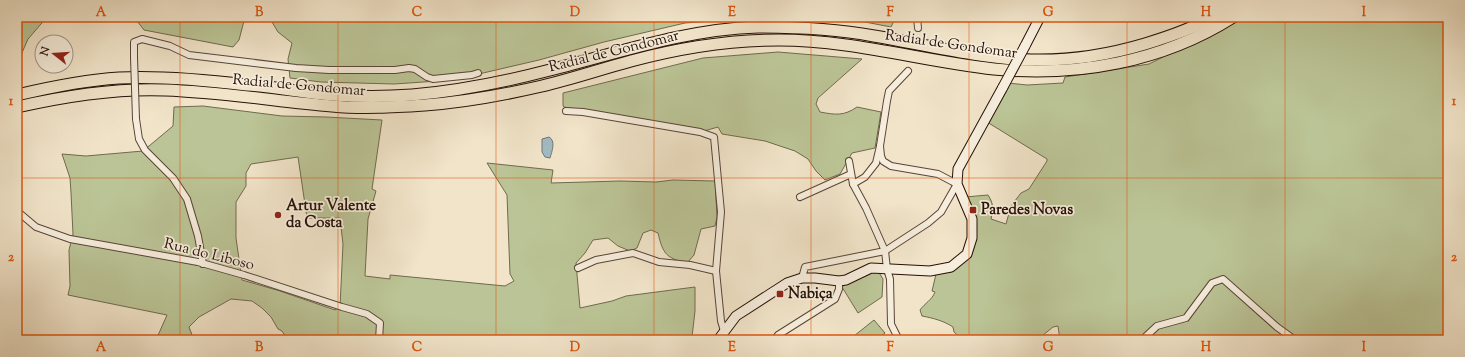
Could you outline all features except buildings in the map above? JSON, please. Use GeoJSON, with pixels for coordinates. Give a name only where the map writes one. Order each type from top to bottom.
{"type":"FeatureCollection","features":[{"type":"Feature","properties":{"kind":"highway","name":"Radial de Gondomar"},"geometry":{"type":"LineString","coordinates":[[17,95],[58,86],[121,78],[222,82],[333,95],[412,95],[482,86],[547,71],[654,42],[698,33],[753,27],[788,27],[833,30],[873,35],[992,58],[1033,60],[1071,59],[1105,54],[1167,38],[1213,17]]}},
{"type":"Feature","properties":{"kind":"highway","name":"Radial de Gondomar"},"geometry":{"type":"LineString","coordinates":[[17,107],[79,95],[126,90],[163,90],[213,93],[334,106],[376,107],[426,105],[483,98],[541,86],[635,60],[676,51],[749,41],[779,40],[830,43],[993,69],[1029,71],[1072,70],[1107,66],[1140,58],[1174,47],[1233,17]]}},
{"type":"Feature","properties":{"kind":"main road"},"geometry":{"type":"LineString","coordinates":[[718,340],[736,316],[788,282],[802,278],[839,281],[846,280],[871,268],[930,271],[951,267],[966,254],[972,238],[972,219],[957,184],[958,169],[1040,17]]}},
{"type":"Feature","properties":{"kind":"street"},"geometry":{"type":"LineString","coordinates":[[917,17],[918,28]]}},
{"type":"Feature","properties":{"kind":"street"},"geometry":{"type":"LineString","coordinates":[[203,264],[198,236],[187,199],[173,178],[145,150],[139,139],[136,119],[134,42],[142,39],[170,46],[189,55],[296,68],[329,70],[395,70],[409,68],[415,69],[426,77],[433,79],[478,73]]}},
{"type":"Feature","properties":{"kind":"street"},"geometry":{"type":"LineString","coordinates":[[853,184],[865,177],[876,163],[889,91],[908,71]]}},
{"type":"Feature","properties":{"kind":"street"},"geometry":{"type":"LineString","coordinates":[[566,110],[700,132],[714,137],[721,212],[716,271],[721,321],[724,331]]}},
{"type":"Feature","properties":{"kind":"street"},"geometry":{"type":"LineString","coordinates":[[802,278],[805,267],[885,251],[928,223],[941,212],[957,184],[938,174],[891,166],[883,162],[880,146]]}},
{"type":"Feature","properties":{"kind":"street"},"geometry":{"type":"LineString","coordinates":[[849,161],[853,184],[866,208],[885,251],[890,279],[891,324],[897,339]]}},
{"type":"Feature","properties":{"kind":"street"},"geometry":{"type":"LineString","coordinates":[[800,197],[851,174]]}},
{"type":"Feature","properties":{"kind":"street","name":"Rua do Liboso"},"geometry":{"type":"LineString","coordinates":[[17,211],[36,227],[70,239],[203,264],[244,275],[342,308],[367,314],[380,323],[379,340]]}},
{"type":"Feature","properties":{"kind":"street"},"geometry":{"type":"LineString","coordinates":[[578,268],[596,260],[633,253],[659,262],[690,265],[716,271]]}},
{"type":"Feature","properties":{"kind":"street"},"geometry":{"type":"LineString","coordinates":[[1142,340],[1158,326],[1186,318],[1207,292],[1212,283],[1223,279],[1277,327],[1295,340]]}},
{"type":"Feature","properties":{"kind":"street"},"geometry":{"type":"LineString","coordinates":[[774,340],[778,335],[834,299],[839,289],[839,281]]}},
{"type":"Feature","properties":{"kind":"green space"},"geometry":{"type":"Polygon","coordinates":[[[17,17],[47,17],[28,39],[21,55],[17,55],[17,17]]]}},
{"type":"Feature","properties":{"kind":"green space"},"geometry":{"type":"Polygon","coordinates":[[[134,17],[245,17],[239,40],[233,47],[144,30],[134,17]]]}},
{"type":"Feature","properties":{"kind":"green space"},"geometry":{"type":"Polygon","coordinates":[[[269,17],[765,17],[685,23],[453,80],[394,84],[321,82],[290,78],[288,59],[292,43],[278,32],[269,17]]]}},
{"type":"Feature","properties":{"kind":"green space"},"geometry":{"type":"Polygon","coordinates":[[[787,17],[896,17],[891,27],[865,22],[787,17]]]}},
{"type":"Feature","properties":{"kind":"green space"},"geometry":{"type":"Polygon","coordinates":[[[1243,17],[1448,17],[1448,340],[1060,340],[1058,326],[1053,327],[1037,340],[963,340],[954,332],[953,327],[950,325],[922,316],[920,310],[935,292],[932,291],[936,274],[951,272],[959,267],[975,239],[965,197],[988,195],[992,207],[991,219],[1006,224],[1011,206],[1021,193],[1029,189],[1047,161],[1047,159],[987,122],[1008,83],[1027,85],[1063,83],[1065,77],[1149,64],[1243,17]]]}},
{"type":"Feature","properties":{"kind":"green space"},"geometry":{"type":"Polygon","coordinates":[[[778,52],[862,59],[818,98],[816,104],[820,112],[831,114],[848,112],[857,107],[881,112],[875,148],[852,153],[840,174],[825,180],[816,171],[808,159],[795,151],[765,141],[722,134],[718,127],[704,131],[607,116],[563,106],[563,93],[703,58],[778,52]]]}},
{"type":"Feature","properties":{"kind":"green space"},"geometry":{"type":"Polygon","coordinates":[[[203,106],[282,116],[382,120],[372,189],[376,191],[368,219],[365,276],[390,279],[390,275],[505,286],[514,281],[510,274],[507,195],[487,163],[553,170],[551,183],[620,181],[656,182],[673,180],[715,181],[717,217],[715,226],[701,229],[694,255],[687,263],[674,259],[666,254],[658,233],[651,230],[643,233],[637,248],[630,251],[618,246],[608,238],[593,240],[585,253],[576,263],[580,308],[612,301],[626,296],[695,287],[695,311],[692,337],[696,340],[381,340],[381,338],[357,335],[352,340],[288,340],[282,331],[278,329],[271,317],[262,308],[252,301],[231,299],[199,317],[189,327],[194,340],[156,340],[167,315],[68,295],[70,286],[69,250],[73,234],[70,178],[62,154],[86,156],[143,151],[173,126],[174,107],[203,106]],[[298,157],[251,164],[246,173],[246,186],[236,202],[236,238],[242,280],[335,310],[340,307],[343,244],[340,218],[307,218],[298,157]]]}},
{"type":"Feature","properties":{"kind":"green space"},"geometry":{"type":"Polygon","coordinates":[[[878,271],[883,279],[882,297],[858,313],[842,287],[859,276],[878,271]]]}},
{"type":"Feature","properties":{"kind":"green space"},"geometry":{"type":"Polygon","coordinates":[[[874,320],[885,333],[876,340],[849,340],[874,320]]]}},
{"type":"Feature","properties":{"kind":"water"},"geometry":{"type":"Polygon","coordinates":[[[549,137],[553,144],[550,158],[545,157],[542,152],[542,139],[549,137]]]}},
{"type":"Feature","properties":{"kind":"place","name":"Paredes Novas"},"geometry":{"type":"Point","coordinates":[973,210]}},
{"type":"Feature","properties":{"kind":"place","name":"Artur Valente da Costa"},"geometry":{"type":"Point","coordinates":[278,215]}},
{"type":"Feature","properties":{"kind":"place","name":"Nabiça"},"geometry":{"type":"Point","coordinates":[780,294]}}]}
